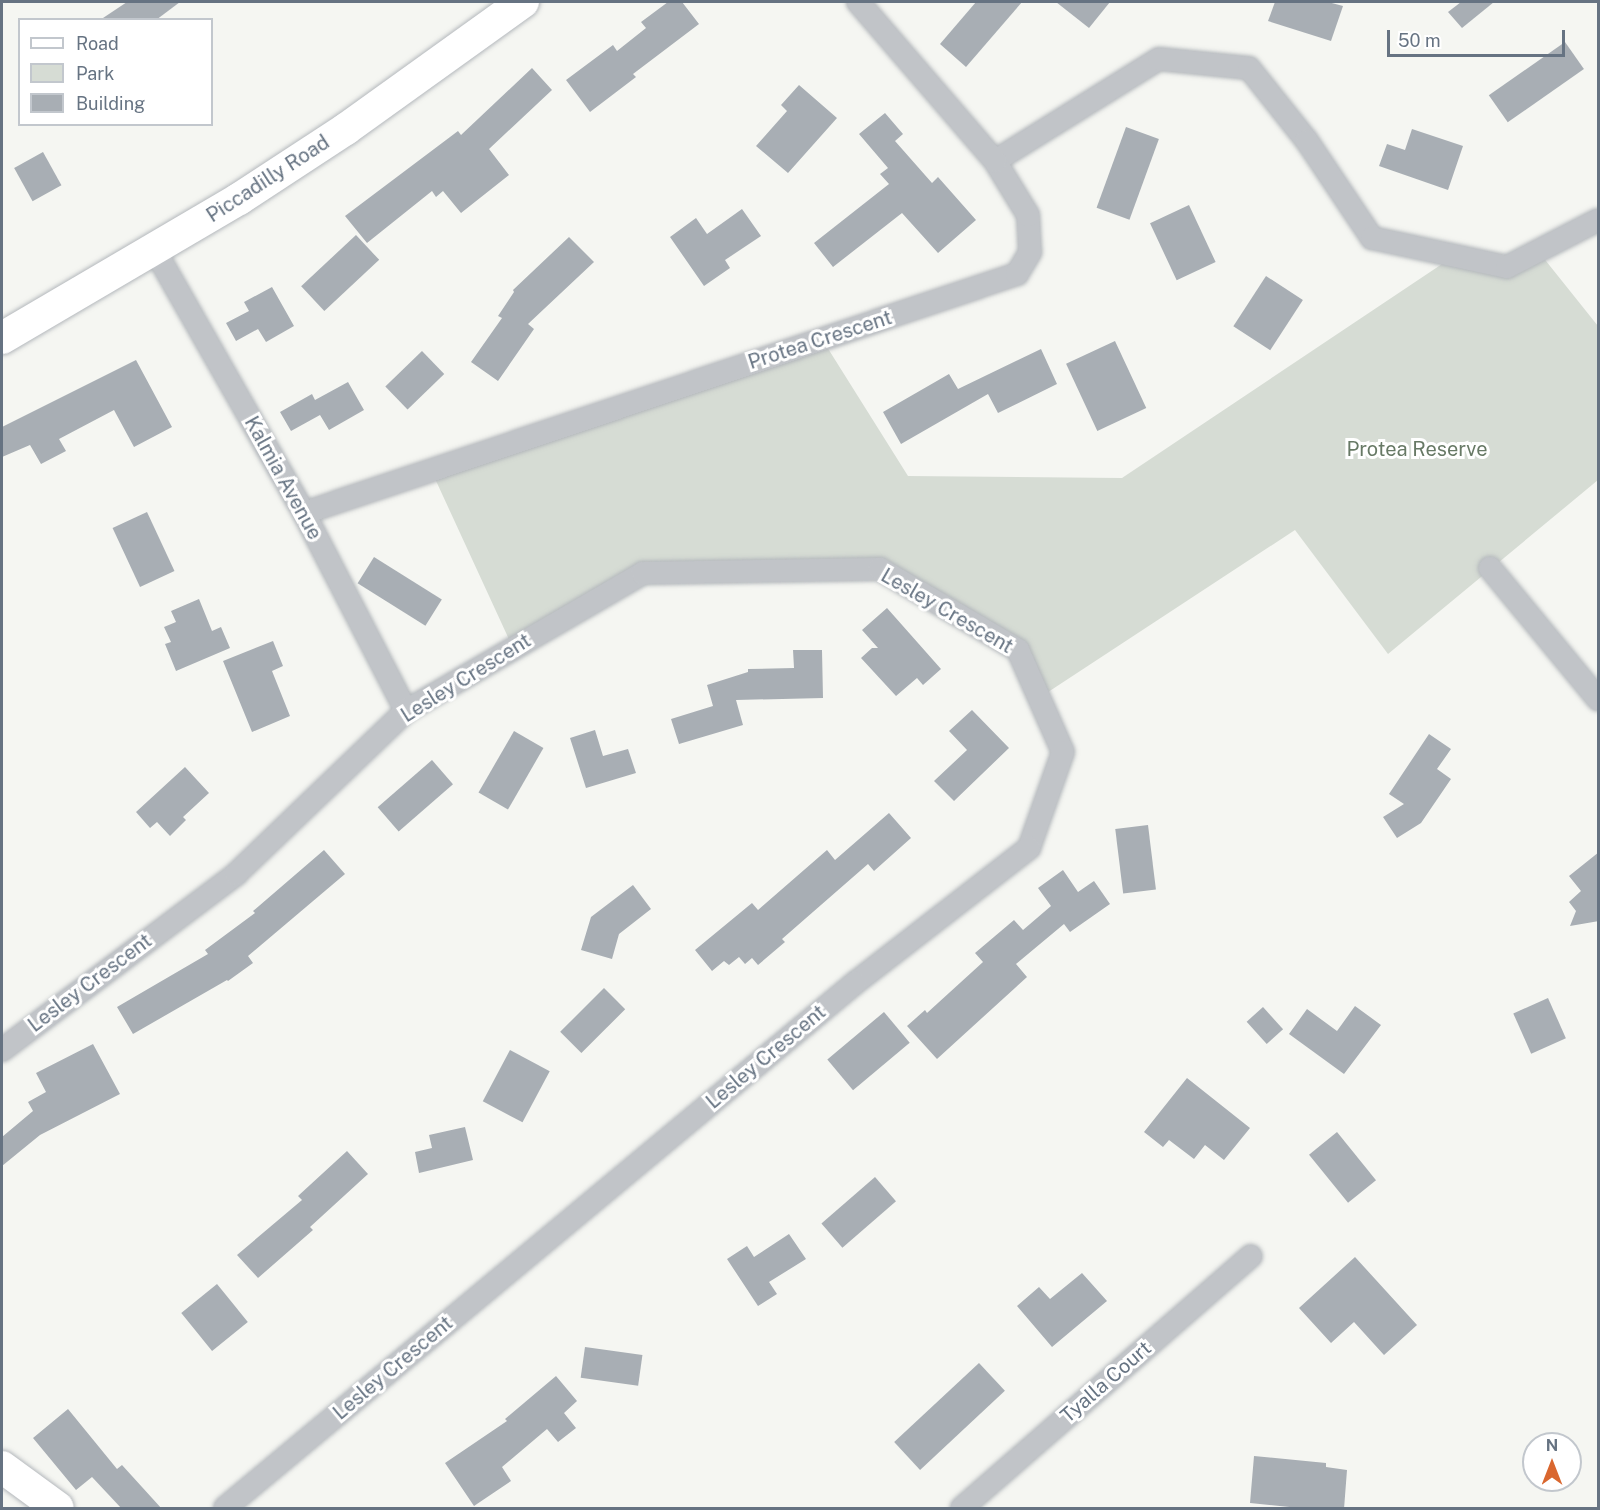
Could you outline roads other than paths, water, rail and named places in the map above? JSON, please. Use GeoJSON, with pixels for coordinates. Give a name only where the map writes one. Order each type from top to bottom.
{"type":"FeatureCollection","features":[{"type":"Feature","properties":{"kind":"main road","name":"Piccadilly Road"},"geometry":{"type":"LineString","coordinates":[[2,338],[239,199],[346,129],[523,2]]}},
{"type":"Feature","properties":{"kind":"main road"},"geometry":{"type":"LineString","coordinates":[[2,1467],[58,1509]]}},
{"type":"Feature","properties":{"kind":"street","name":"Protea Crescent"},"geometry":{"type":"LineString","coordinates":[[304,513],[1017,274],[1030,252],[1028,215],[995,161],[858,2]]}},
{"type":"Feature","properties":{"kind":"street"},"geometry":{"type":"LineString","coordinates":[[995,161],[1160,59],[1182,61],[1249,68],[1307,141],[1372,238],[1507,267],[1599,220]]}},
{"type":"Feature","properties":{"kind":"street","name":"Kalmia Avenue"},"geometry":{"type":"LineString","coordinates":[[154,249],[304,513],[406,711]]}},
{"type":"Feature","properties":{"kind":"street"},"geometry":{"type":"LineString","coordinates":[[1490,568],[1599,699]]}},
{"type":"Feature","properties":{"kind":"street","name":"Lesley Crescent"},"geometry":{"type":"LineString","coordinates":[[2,1050],[236,874],[406,711],[643,573],[880,569],[1018,650],[1063,752],[1029,848],[855,983],[225,1509]]}},
{"type":"Feature","properties":{"kind":"street","name":"Tyalla Court"},"geometry":{"type":"LineString","coordinates":[[962,1509],[1251,1256]]}},
{"type":"Feature","properties":{"kind":"park label","name":"Protea Reserve"},"geometry":{"type":"Point","coordinates":[1417,449]}}]}
